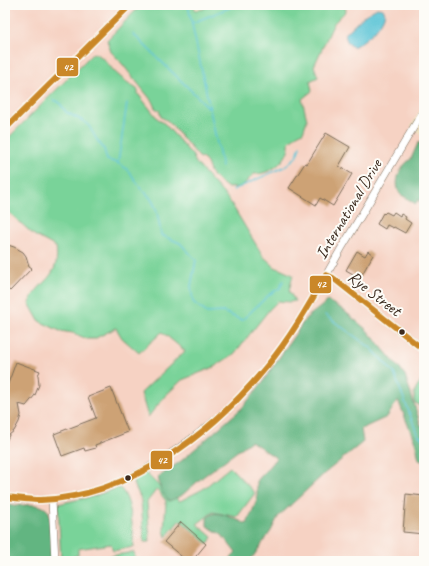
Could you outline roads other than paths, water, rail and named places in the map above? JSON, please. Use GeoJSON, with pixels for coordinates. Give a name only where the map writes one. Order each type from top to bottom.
{"type":"FeatureCollection","features":[{"type":"Feature","properties":{"kind":"street"},"geometry":{"type":"LineString","coordinates":[[6,126],[130,5]]}},
{"type":"Feature","properties":{"kind":"street","name":"International Drive"},"geometry":{"type":"LineString","coordinates":[[5,497],[31,500],[52,500],[88,493],[122,481],[162,460],[213,422],[249,387],[274,358],[308,307],[424,110]]}},
{"type":"Feature","properties":{"kind":"street","name":"Rye Street"},"geometry":{"type":"LineString","coordinates":[[326,275],[333,278],[424,350]]}},
{"type":"Feature","properties":{"kind":"street"},"geometry":{"type":"LineString","coordinates":[[52,500],[55,561]]}},
{"type":"Feature","properties":{"kind":"water"},"geometry":{"type":"Polygon","coordinates":[[[377,8],[383,9],[385,13],[377,28],[363,41],[353,47],[350,45],[345,34],[365,15],[377,8]]]}},
{"type":"Feature","properties":{"kind":"waterway"},"geometry":{"type":"LineString","coordinates":[[188,5],[222,167]]}},
{"type":"Feature","properties":{"kind":"waterway"},"geometry":{"type":"LineString","coordinates":[[192,23],[236,5]]}},
{"type":"Feature","properties":{"kind":"waterway"},"geometry":{"type":"LineString","coordinates":[[133,34],[209,108]]}},
{"type":"Feature","properties":{"kind":"waterway"},"geometry":{"type":"LineString","coordinates":[[54,100],[59,102],[66,112],[89,126],[104,149],[107,160],[119,164],[127,169],[140,187],[150,197],[157,212],[161,235],[180,243],[196,260],[191,286],[193,302],[207,313],[223,312],[242,320],[270,294],[280,288],[283,281]]}},
{"type":"Feature","properties":{"kind":"waterway"},"geometry":{"type":"LineString","coordinates":[[118,163],[127,103]]}},
{"type":"Feature","properties":{"kind":"waterway"},"geometry":{"type":"LineString","coordinates":[[233,190],[286,166],[297,156],[300,146]]}},
{"type":"Feature","properties":{"kind":"waterway"},"geometry":{"type":"LineString","coordinates":[[325,315],[371,348],[394,373],[417,433],[424,441]]}}]}
